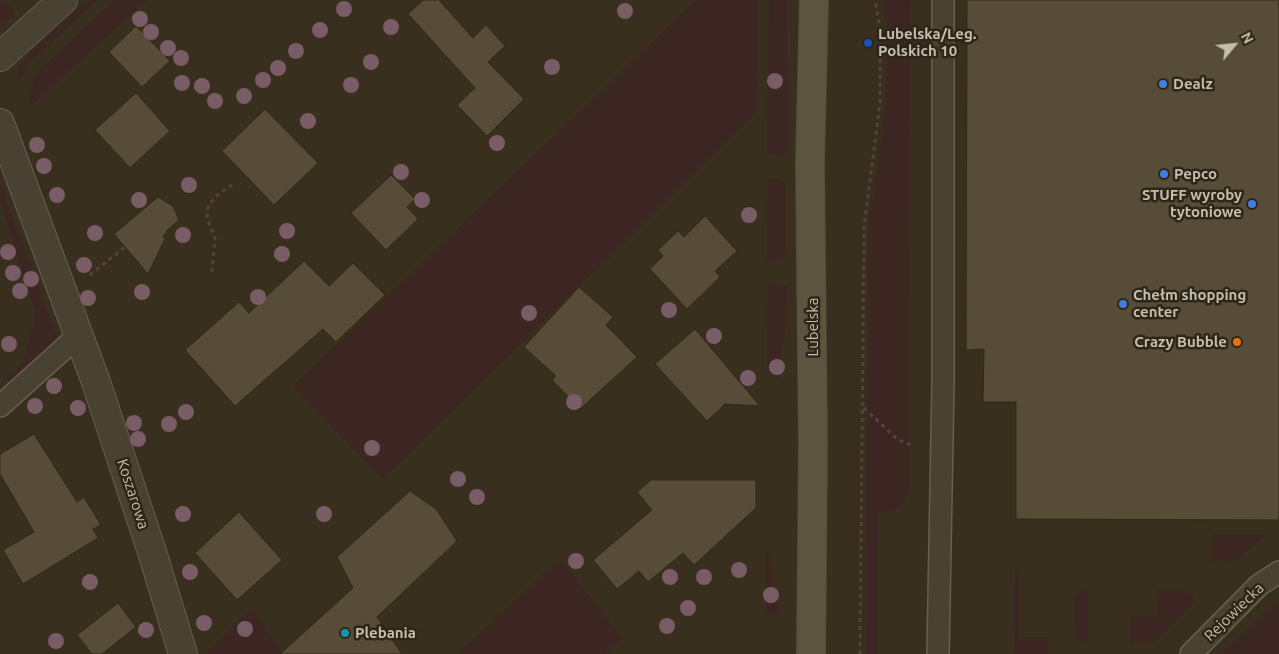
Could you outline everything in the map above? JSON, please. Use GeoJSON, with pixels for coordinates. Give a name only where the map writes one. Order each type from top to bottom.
{"type":"FeatureCollection","features":[{"type":"Feature","properties":{"kind":"main road","name":"Lubelska"},"geometry":{"type":"LineString","coordinates":[[811,654],[813,446],[810,164],[814,0]]}},
{"type":"Feature","properties":{"kind":"street"},"geometry":{"type":"LineString","coordinates":[[0,57],[63,0]]}},
{"type":"Feature","properties":{"kind":"street","name":"Koszarowa"},"geometry":{"type":"LineString","coordinates":[[0,122],[78,336],[154,554],[183,654]]}},
{"type":"Feature","properties":{"kind":"lane"},"geometry":{"type":"LineString","coordinates":[[938,654],[942,458],[943,0]]}},
{"type":"Feature","properties":{"kind":"lane"},"geometry":{"type":"LineString","coordinates":[[0,406],[78,336]]}},
{"type":"Feature","properties":{"kind":"lane","name":"Rejowiecka"},"geometry":{"type":"LineString","coordinates":[[1191,654],[1259,585],[1279,572]]}},
{"type":"Feature","properties":{"kind":"path"},"geometry":{"type":"LineString","coordinates":[[860,654],[864,227],[880,103],[880,28],[875,0]]}},
{"type":"Feature","properties":{"kind":"path"},"geometry":{"type":"LineString","coordinates":[[212,272],[216,238],[207,218],[208,207],[215,197],[234,183]]}},
{"type":"Feature","properties":{"kind":"path"},"geometry":{"type":"LineString","coordinates":[[84,280],[125,247]]}},
{"type":"Feature","properties":{"kind":"path"},"geometry":{"type":"LineString","coordinates":[[863,407],[897,439],[942,458]]}},
{"type":"Feature","properties":{"kind":"shaded area"},"geometry":{"type":"Polygon","coordinates":[[[0,0],[4,0],[15,13],[0,27],[0,0]]]}},
{"type":"Feature","properties":{"kind":"shaded area"},"geometry":{"type":"Polygon","coordinates":[[[86,0],[97,0],[28,65],[21,78],[17,81],[18,68],[27,56],[86,0]]]}},
{"type":"Feature","properties":{"kind":"shaded area"},"geometry":{"type":"Polygon","coordinates":[[[114,0],[147,0],[31,106],[28,97],[37,73],[114,0]]]}},
{"type":"Feature","properties":{"kind":"shaded area"},"geometry":{"type":"Polygon","coordinates":[[[696,0],[757,0],[756,113],[383,479],[293,386],[696,0]]]}},
{"type":"Feature","properties":{"kind":"shaded area"},"geometry":{"type":"Polygon","coordinates":[[[769,0],[787,0],[788,150],[782,156],[767,155],[769,0]]]}},
{"type":"Feature","properties":{"kind":"shaded area"},"geometry":{"type":"Polygon","coordinates":[[[882,0],[911,0],[909,486],[907,497],[902,505],[890,513],[877,514],[877,654],[866,654],[869,228],[886,103],[887,26],[882,0]]]}},
{"type":"Feature","properties":{"kind":"shaded area"},"geometry":{"type":"Polygon","coordinates":[[[768,179],[779,179],[786,185],[786,255],[781,260],[767,260],[768,179]]]}},
{"type":"Feature","properties":{"kind":"shaded area"},"geometry":{"type":"Polygon","coordinates":[[[0,182],[57,338],[12,383],[6,378],[24,362],[36,313],[0,200],[0,182]]]}},
{"type":"Feature","properties":{"kind":"shaded area"},"geometry":{"type":"Polygon","coordinates":[[[768,284],[787,286],[786,325],[778,379],[767,365],[768,284]]]}},
{"type":"Feature","properties":{"kind":"shaded area"},"geometry":{"type":"Polygon","coordinates":[[[1212,534],[1266,534],[1238,560],[1212,561],[1212,534]]]}},
{"type":"Feature","properties":{"kind":"shaded area"},"geometry":{"type":"Polygon","coordinates":[[[768,552],[780,612],[766,616],[765,554],[768,552]]]}},
{"type":"Feature","properties":{"kind":"shaded area"},"geometry":{"type":"Polygon","coordinates":[[[560,558],[622,638],[604,654],[458,654],[560,558]]]}},
{"type":"Feature","properties":{"kind":"shaded area"},"geometry":{"type":"Polygon","coordinates":[[[1015,569],[1019,569],[1019,637],[1048,637],[1048,654],[1014,654],[1015,569]]]}},
{"type":"Feature","properties":{"kind":"shaded area"},"geometry":{"type":"Polygon","coordinates":[[[1088,588],[1088,643],[1077,640],[1075,599],[1079,591],[1088,588]]]}},
{"type":"Feature","properties":{"kind":"shaded area"},"geometry":{"type":"Polygon","coordinates":[[[1158,588],[1186,591],[1196,601],[1155,642],[1130,643],[1130,616],[1157,616],[1158,588]]]}},
{"type":"Feature","properties":{"kind":"shaded area"},"geometry":{"type":"Polygon","coordinates":[[[1279,599],[1279,654],[1221,654],[1265,612],[1279,599]]]}},
{"type":"Feature","properties":{"kind":"shaded area"},"geometry":{"type":"Polygon","coordinates":[[[252,608],[282,654],[205,654],[252,608]]]}},
{"type":"Feature","properties":{"kind":"building"},"geometry":{"type":"Polygon","coordinates":[[[423,0],[439,0],[473,38],[486,25],[505,46],[488,62],[524,99],[487,136],[457,105],[475,88],[408,14],[423,0]]]}},
{"type":"Feature","properties":{"kind":"building","name":"Chełm shopping center"},"geometry":{"type":"Polygon","coordinates":[[[967,0],[1279,0],[1279,520],[1016,519],[1016,402],[983,402],[984,349],[966,350],[967,0]]]}},
{"type":"Feature","properties":{"kind":"building"},"geometry":{"type":"Polygon","coordinates":[[[136,26],[170,61],[142,87],[109,52],[136,26]]]}},
{"type":"Feature","properties":{"kind":"building"},"geometry":{"type":"Polygon","coordinates":[[[136,93],[170,131],[130,168],[95,130],[136,93]]]}},
{"type":"Feature","properties":{"kind":"building"},"geometry":{"type":"Polygon","coordinates":[[[265,109],[318,163],[274,205],[222,151],[265,109]]]}},
{"type":"Feature","properties":{"kind":"building"},"geometry":{"type":"Polygon","coordinates":[[[391,175],[415,199],[407,207],[418,219],[386,250],[351,213],[391,175]]]}},
{"type":"Feature","properties":{"kind":"building"},"geometry":{"type":"Polygon","coordinates":[[[158,197],[173,206],[179,220],[163,236],[165,239],[148,274],[114,234],[158,197]]]}},
{"type":"Feature","properties":{"kind":"building"},"geometry":{"type":"Polygon","coordinates":[[[705,216],[737,251],[715,271],[720,277],[687,309],[650,269],[663,256],[658,250],[678,231],[684,237],[705,216]]]}},
{"type":"Feature","properties":{"kind":"building"},"geometry":{"type":"Polygon","coordinates":[[[304,261],[329,286],[353,263],[385,295],[336,342],[323,329],[235,406],[185,350],[239,302],[249,313],[304,261]]]}},
{"type":"Feature","properties":{"kind":"building"},"geometry":{"type":"Polygon","coordinates":[[[579,287],[613,317],[606,325],[637,357],[580,409],[552,380],[556,376],[524,347],[579,287]]]}},
{"type":"Feature","properties":{"kind":"building"},"geometry":{"type":"Polygon","coordinates":[[[695,329],[760,406],[725,404],[707,421],[655,364],[695,329]]]}},
{"type":"Feature","properties":{"kind":"building"},"geometry":{"type":"Polygon","coordinates":[[[34,434],[77,502],[84,497],[101,525],[93,529],[98,538],[23,584],[3,550],[34,532],[0,474],[0,454],[34,434]]]}},
{"type":"Feature","properties":{"kind":"building"},"geometry":{"type":"Polygon","coordinates":[[[651,480],[756,480],[756,508],[694,565],[683,553],[648,582],[639,571],[617,589],[593,560],[652,510],[637,492],[651,480]]]}},
{"type":"Feature","properties":{"kind":"building"},"geometry":{"type":"Polygon","coordinates":[[[410,491],[436,509],[457,541],[377,617],[402,654],[280,654],[353,588],[337,557],[410,491]]]}},
{"type":"Feature","properties":{"kind":"building"},"geometry":{"type":"Polygon","coordinates":[[[239,512],[282,560],[237,600],[195,553],[239,512]]]}},
{"type":"Feature","properties":{"kind":"building"},"geometry":{"type":"Polygon","coordinates":[[[118,603],[136,627],[102,654],[92,654],[77,635],[118,603]]]}},
{"type":"Feature","properties":{"kind":"place","name":"Lubelska/Leg. Polskich 10"},"geometry":{"type":"Point","coordinates":[868,43]}},
{"type":"Feature","properties":{"kind":"place","name":"Dealz"},"geometry":{"type":"Point","coordinates":[1163,84]}},
{"type":"Feature","properties":{"kind":"place","name":"Pepco"},"geometry":{"type":"Point","coordinates":[1164,174]}},
{"type":"Feature","properties":{"kind":"place","name":"STUFF wyroby tytoniowe"},"geometry":{"type":"Point","coordinates":[1252,204]}},
{"type":"Feature","properties":{"kind":"place","name":"Chełm shopping center"},"geometry":{"type":"Point","coordinates":[1123,304]}},
{"type":"Feature","properties":{"kind":"place","name":"Crazy Bubble"},"geometry":{"type":"Point","coordinates":[1237,342]}},
{"type":"Feature","properties":{"kind":"place","name":"Plebania"},"geometry":{"type":"Point","coordinates":[345,633]}}]}
